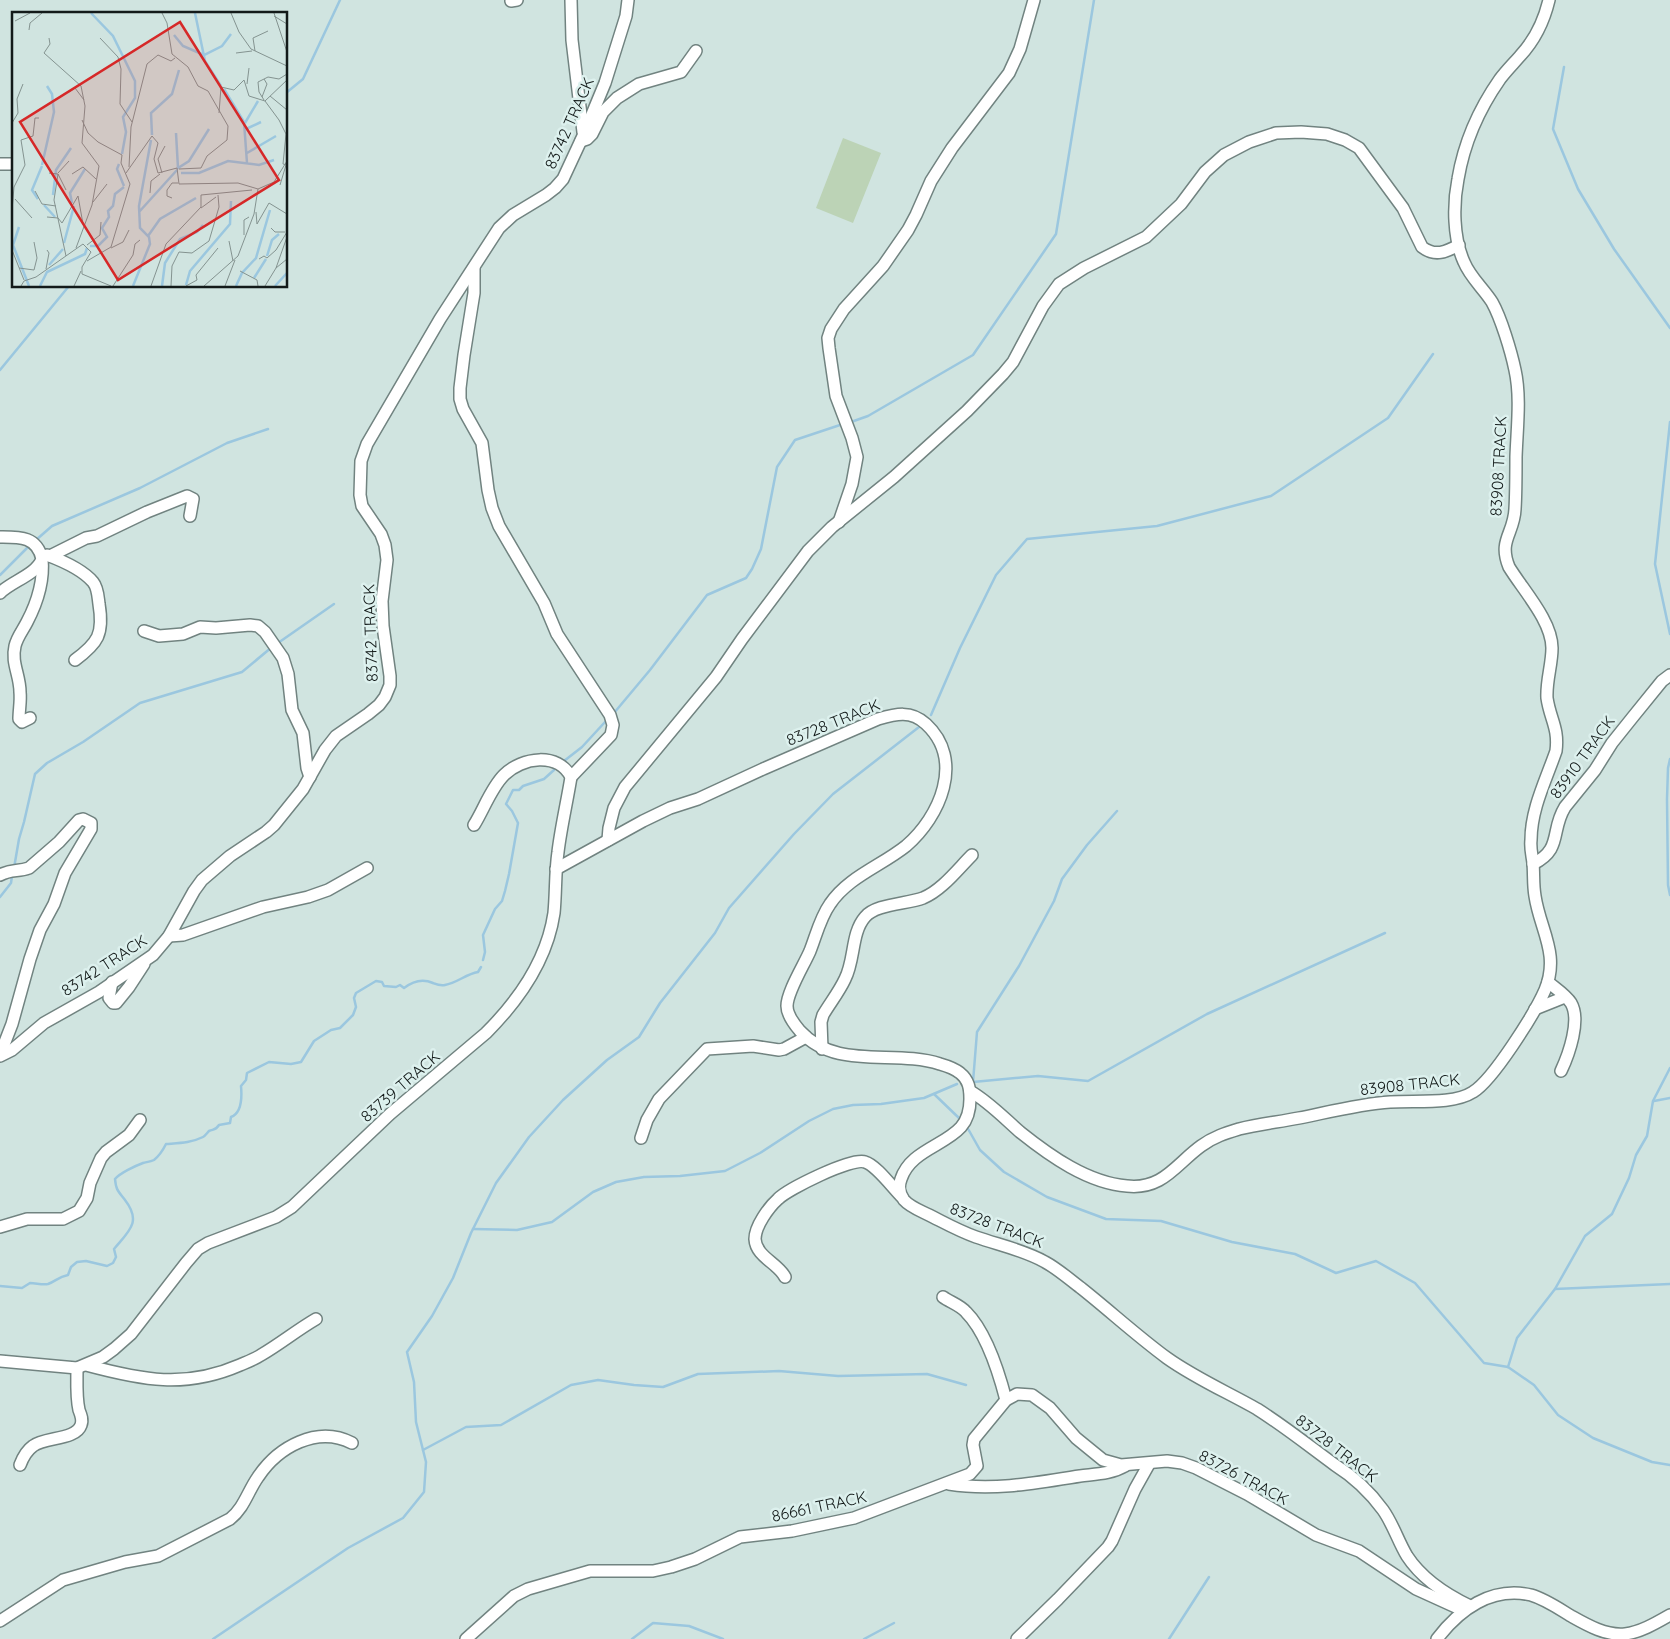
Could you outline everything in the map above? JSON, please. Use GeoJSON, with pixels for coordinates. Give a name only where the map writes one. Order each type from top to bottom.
{"type":"FeatureCollection","features":[{"type":"Feature","properties":{"kind":"street"},"geometry":{"type":"LineString","coordinates":[[512,1],[517,0]]}},
{"type":"Feature","properties":{"kind":"street"},"geometry":{"type":"LineString","coordinates":[[571,0],[572,40],[582,138],[587,139],[592,134],[603,112],[617,98],[639,84],[682,72],[696,51]]}},
{"type":"Feature","properties":{"kind":"street","name":"83742 TRACK"},"geometry":{"type":"LineString","coordinates":[[0,1056],[12,1050],[44,1023],[99,992],[147,960],[161,947],[169,936],[202,880],[230,856],[274,825],[303,788],[325,750],[336,736],[379,705],[390,685],[382,601],[387,560],[381,534],[362,506],[359,478],[361,461],[367,444],[440,319],[505,221],[555,188],[562,178],[582,138],[608,74],[626,16],[628,0]]}},
{"type":"Feature","properties":{"kind":"street"},"geometry":{"type":"LineString","coordinates":[[839,522],[852,484],[857,456],[836,396],[828,338],[831,329],[844,310],[883,266],[908,230],[930,181],[952,148],[1009,73],[1020,49],[1034,0]]}},
{"type":"Feature","properties":{"kind":"street","name":"83908 TRACK"},"geometry":{"type":"LineString","coordinates":[[970,1091],[988,1103],[1040,1146],[1082,1172],[1103,1181],[1126,1186],[1145,1186],[1163,1179],[1192,1153],[1213,1139],[1243,1128],[1389,1102],[1454,1099],[1465,1096],[1485,1082],[1535,1009],[1548,982],[1551,964],[1550,951],[1534,896],[1530,842],[1534,816],[1556,751],[1557,742],[1557,731],[1548,700],[1547,685],[1552,642],[1545,623],[1505,558],[1505,542],[1515,511],[1518,394],[1515,370],[1492,302],[1464,262],[1456,225],[1456,199],[1458,180],[1471,133],[1482,109],[1500,79],[1533,40],[1541,25],[1549,0]]}},
{"type":"Feature","properties":{"kind":"street"},"geometry":{"type":"LineString","coordinates":[[608,840],[614,808],[631,779],[716,677],[808,551],[839,522],[901,471],[967,411],[1003,374],[1013,362],[1042,306],[1064,280],[1146,237],[1181,204],[1205,172],[1224,155],[1249,142],[1276,133],[1302,132],[1327,134],[1345,140],[1359,148],[1403,208],[1422,247],[1437,254],[1459,245]]}},
{"type":"Feature","properties":{"kind":"street"},"geometry":{"type":"LineString","coordinates":[[474,268],[474,293],[465,346],[460,398],[463,409],[482,443],[492,508],[500,526],[544,603],[557,634],[610,715],[613,725],[611,736],[571,777],[568,770],[553,760],[544,759],[522,764],[504,775],[474,825]]}},
{"type":"Feature","properties":{"kind":"street"},"geometry":{"type":"LineString","coordinates":[[0,593],[36,568],[44,556],[86,538],[98,536],[147,512],[187,496],[194,499],[190,516]]}},
{"type":"Feature","properties":{"kind":"street"},"geometry":{"type":"LineString","coordinates":[[0,537],[26,538],[44,556],[72,566],[90,579],[96,587],[102,620],[99,632],[93,646],[75,660]]}},
{"type":"Feature","properties":{"kind":"street"},"geometry":{"type":"LineString","coordinates":[[30,718],[22,722],[19,719],[20,692],[14,665],[14,653],[17,640],[31,613],[40,588],[44,556]]}},
{"type":"Feature","properties":{"kind":"street"},"geometry":{"type":"LineString","coordinates":[[144,631],[159,636],[183,634],[200,627],[216,628],[250,625],[258,626],[265,632],[283,658],[288,674],[292,710],[303,733],[307,768],[310,776]]}},
{"type":"Feature","properties":{"kind":"street","name":"83910 TRACK"},"geometry":{"type":"LineString","coordinates":[[1533,864],[1548,855],[1565,807],[1585,783],[1612,743],[1638,710],[1662,681],[1670,675]]}},
{"type":"Feature","properties":{"kind":"street","name":"83728 TRACK"},"geometry":{"type":"LineString","coordinates":[[556,869],[670,808],[705,795],[878,719],[907,713],[917,717],[925,723],[940,741],[947,764],[947,776],[942,792],[923,828],[914,839],[844,888],[826,909],[787,1003],[790,1016],[806,1037],[822,1048],[849,1055],[916,1058],[939,1063],[956,1070],[962,1075],[967,1080],[970,1091]]}},
{"type":"Feature","properties":{"kind":"street","name":"83739 TRACK"},"geometry":{"type":"LineString","coordinates":[[82,1366],[114,1349],[131,1334],[158,1297],[198,1249],[212,1241],[276,1217],[292,1208],[390,1114],[486,1033],[499,1019],[524,987],[542,957],[549,935],[554,913],[559,844],[571,777]]}},
{"type":"Feature","properties":{"kind":"street"},"geometry":{"type":"LineString","coordinates":[[0,875],[9,870],[29,868],[59,842],[79,820],[83,819],[90,823],[91,829],[65,873],[54,904],[40,930],[12,1024],[0,1056]]}},
{"type":"Feature","properties":{"kind":"street"},"geometry":{"type":"LineString","coordinates":[[822,1048],[821,1022],[823,1015],[846,979],[858,927],[865,917],[881,908],[924,898],[937,890],[972,855]]}},
{"type":"Feature","properties":{"kind":"street"},"geometry":{"type":"LineString","coordinates":[[169,936],[183,935],[263,907],[308,897],[328,890],[366,868]]}},
{"type":"Feature","properties":{"kind":"street"},"geometry":{"type":"LineString","coordinates":[[112,982],[109,998],[113,1003],[116,1003],[147,960]]}},
{"type":"Feature","properties":{"kind":"street"},"geometry":{"type":"LineString","coordinates":[[1548,982],[1572,1006],[1574,1022],[1570,1051],[1561,1071]]}},
{"type":"Feature","properties":{"kind":"street"},"geometry":{"type":"LineString","coordinates":[[1535,1009],[1565,997]]}},
{"type":"Feature","properties":{"kind":"street"},"geometry":{"type":"LineString","coordinates":[[641,1138],[647,1120],[659,1099],[707,1050],[745,1046],[779,1050],[806,1037]]}},
{"type":"Feature","properties":{"kind":"street"},"geometry":{"type":"LineString","coordinates":[[901,1196],[899,1190],[900,1183],[909,1165],[923,1152],[956,1131],[963,1124],[970,1106],[970,1091]]}},
{"type":"Feature","properties":{"kind":"street"},"geometry":{"type":"LineString","coordinates":[[0,1227],[27,1219],[63,1219],[79,1210],[87,1198],[90,1183],[101,1158],[129,1135],[140,1120]]}},
{"type":"Feature","properties":{"kind":"street","name":"83728 TRACK"},"geometry":{"type":"LineString","coordinates":[[785,1277],[759,1250],[756,1239],[756,1234],[762,1222],[775,1202],[783,1195],[826,1172],[858,1161],[865,1162],[874,1168],[912,1206],[955,1229],[1032,1255],[1047,1263],[1112,1312],[1170,1360],[1262,1412],[1348,1474],[1364,1487],[1386,1514],[1415,1567],[1439,1589],[1466,1608]]}},
{"type":"Feature","properties":{"kind":"street"},"geometry":{"type":"LineString","coordinates":[[943,1297],[965,1311],[980,1331],[989,1350],[1006,1400],[1017,1394],[1032,1395],[1050,1408],[1091,1452],[1112,1464],[1149,1464]]}},
{"type":"Feature","properties":{"kind":"street"},"geometry":{"type":"LineString","coordinates":[[0,1361],[82,1366],[123,1375],[180,1381],[224,1372],[261,1356],[316,1319]]}},
{"type":"Feature","properties":{"kind":"street"},"geometry":{"type":"LineString","coordinates":[[20,1465],[24,1455],[34,1445],[51,1438],[72,1435],[80,1428],[82,1420],[78,1400],[82,1366]]}},
{"type":"Feature","properties":{"kind":"street","name":"86661 TRACK"},"geometry":{"type":"LineString","coordinates":[[466,1639],[514,1596],[528,1589],[590,1571],[653,1571],[671,1567],[696,1559],[740,1537],[792,1531],[854,1518],[970,1474],[974,1471],[977,1462],[973,1445],[974,1440],[1006,1400]]}},
{"type":"Feature","properties":{"kind":"street"},"geometry":{"type":"LineString","coordinates":[[0,1621],[63,1580],[125,1562],[158,1556],[230,1519],[240,1511],[263,1469],[275,1456],[290,1446],[310,1439],[332,1436],[352,1443]]}},
{"type":"Feature","properties":{"kind":"street","name":"83726 TRACK"},"geometry":{"type":"LineString","coordinates":[[1149,1464],[1166,1461],[1182,1463],[1196,1468],[1246,1494],[1316,1535],[1359,1551],[1416,1589],[1466,1608]]}},
{"type":"Feature","properties":{"kind":"street"},"geometry":{"type":"LineString","coordinates":[[1017,1639],[1058,1600],[1108,1547],[1149,1464]]}},
{"type":"Feature","properties":{"kind":"street"},"geometry":{"type":"LineString","coordinates":[[947,1483],[982,1488],[1014,1486],[1104,1473],[1128,1465]]}},
{"type":"Feature","properties":{"kind":"street"},"geometry":{"type":"LineString","coordinates":[[1436,1639],[1466,1608],[1493,1596],[1507,1594],[1531,1595],[1545,1600],[1586,1624],[1601,1630],[1624,1634],[1636,1632],[1656,1624],[1670,1615]]}},
{"type":"Feature","properties":{"kind":"green space"},"geometry":{"type":"Polygon","coordinates":[[[843,138],[881,153],[853,223],[816,208],[843,138]]]}},
{"type":"Feature","properties":{"kind":"waterway"},"geometry":{"type":"LineString","coordinates":[[288,91],[303,79],[340,0]]}},
{"type":"Feature","properties":{"kind":"waterway"},"geometry":{"type":"LineString","coordinates":[[851,422],[868,416],[973,355],[1056,234],[1094,0]]}},
{"type":"Feature","properties":{"kind":"waterway"},"geometry":{"type":"LineString","coordinates":[[1564,67],[1553,129],[1578,189],[1614,249],[1670,328]]}},
{"type":"Feature","properties":{"kind":"waterway"},"geometry":{"type":"LineString","coordinates":[[0,370],[67,288]]}},
{"type":"Feature","properties":{"kind":"waterway"},"geometry":{"type":"LineString","coordinates":[[931,715],[960,648],[996,575],[1027,539],[1157,526],[1271,496],[1388,418],[1433,354]]}},
{"type":"Feature","properties":{"kind":"waterway"},"geometry":{"type":"LineString","coordinates":[[1670,422],[1655,564],[1670,634]]}},
{"type":"Feature","properties":{"kind":"waterway"},"geometry":{"type":"LineString","coordinates":[[614,713],[650,670],[707,595],[746,578],[752,569],[761,549],[777,467],[795,440],[843,424]]}},
{"type":"Feature","properties":{"kind":"waterway"},"geometry":{"type":"LineString","coordinates":[[36,540],[52,526],[140,488],[227,443],[268,429]]}},
{"type":"Feature","properties":{"kind":"waterway"},"geometry":{"type":"LineString","coordinates":[[0,575],[30,545]]}},
{"type":"Feature","properties":{"kind":"waterway"},"geometry":{"type":"LineString","coordinates":[[278,643],[334,604]]}},
{"type":"Feature","properties":{"kind":"waterway"},"geometry":{"type":"LineString","coordinates":[[14,868],[35,774],[47,763],[83,742],[140,703],[242,672],[272,647]]}},
{"type":"Feature","properties":{"kind":"waterway"},"geometry":{"type":"LineString","coordinates":[[564,761],[582,747],[605,722]]}},
{"type":"Feature","properties":{"kind":"waterway"},"geometry":{"type":"LineString","coordinates":[[213,1639],[348,1548],[403,1518],[424,1492],[426,1462],[416,1422],[414,1382],[407,1352],[432,1316],[453,1278],[471,1233],[496,1183],[529,1137],[563,1100],[607,1060],[639,1037],[660,1003],[715,933],[729,908],[794,834],[833,794],[919,727]]}},
{"type":"Feature","properties":{"kind":"waterway"},"geometry":{"type":"LineString","coordinates":[[1670,759],[1667,799],[1668,885],[1670,895]]}},
{"type":"Feature","properties":{"kind":"waterway"},"geometry":{"type":"LineString","coordinates":[[483,960],[485,952],[483,935],[495,909],[502,901],[518,823],[506,804],[513,790],[519,790],[523,786],[544,779],[554,770]]}},
{"type":"Feature","properties":{"kind":"waterway"},"geometry":{"type":"LineString","coordinates":[[1117,811],[1087,845],[1062,879],[1054,901],[1019,966],[977,1032],[973,1082],[1038,1076],[1088,1081],[1207,1014],[1385,933]]}},
{"type":"Feature","properties":{"kind":"waterway"},"geometry":{"type":"LineString","coordinates":[[0,897],[11,883],[12,876]]}},
{"type":"Feature","properties":{"kind":"waterway"},"geometry":{"type":"LineString","coordinates":[[0,1286],[22,1288],[30,1283],[48,1284],[68,1275],[71,1267],[77,1262],[86,1261],[107,1266],[113,1263],[116,1257],[114,1249],[129,1231],[133,1220],[133,1214],[118,1190],[115,1179],[132,1168],[154,1160],[166,1144],[204,1137],[209,1131],[216,1129],[219,1125],[230,1123],[231,1117],[235,1115],[239,1108],[241,1086],[246,1080],[247,1073],[269,1062],[291,1064],[301,1062],[314,1041],[331,1030],[340,1028],[353,1015],[356,1007],[354,998],[356,993],[376,981],[382,982],[384,986],[396,987],[400,985],[404,988],[414,982],[421,981],[445,985],[478,972],[481,967]]}},
{"type":"Feature","properties":{"kind":"waterway"},"geometry":{"type":"LineString","coordinates":[[1508,1367],[1517,1338],[1555,1289],[1585,1236],[1612,1214],[1629,1178],[1636,1155],[1647,1136],[1653,1101],[1670,1068]]}},
{"type":"Feature","properties":{"kind":"waterway"},"geometry":{"type":"LineString","coordinates":[[473,1229],[517,1230],[552,1222],[593,1192],[616,1182],[644,1177],[680,1176],[725,1171],[760,1153],[809,1121],[833,1109],[853,1105],[881,1104],[924,1098],[957,1084]]}},
{"type":"Feature","properties":{"kind":"waterway"},"geometry":{"type":"LineString","coordinates":[[934,1094],[960,1119]]}},
{"type":"Feature","properties":{"kind":"waterway"},"geometry":{"type":"LineString","coordinates":[[1654,1101],[1670,1098]]}},
{"type":"Feature","properties":{"kind":"waterway"},"geometry":{"type":"LineString","coordinates":[[967,1127],[980,1150],[1004,1172],[1047,1197],[1106,1219],[1161,1221],[1232,1242],[1295,1254],[1336,1273],[1376,1261],[1415,1283],[1484,1363],[1508,1367],[1534,1385],[1558,1415],[1593,1438],[1652,1462],[1670,1465]]}},
{"type":"Feature","properties":{"kind":"waterway"},"geometry":{"type":"LineString","coordinates":[[1555,1289],[1670,1284]]}},
{"type":"Feature","properties":{"kind":"waterway"},"geometry":{"type":"LineString","coordinates":[[423,1450],[466,1427],[501,1425],[571,1385],[598,1380],[663,1387],[698,1374],[779,1371],[838,1376],[927,1374],[966,1385]]}},
{"type":"Feature","properties":{"kind":"waterway"},"geometry":{"type":"LineString","coordinates":[[1169,1639],[1209,1577]]}},
{"type":"Feature","properties":{"kind":"waterway"},"geometry":{"type":"LineString","coordinates":[[632,1639],[653,1623],[689,1626],[723,1639]]}},
{"type":"Feature","properties":{"kind":"waterway"},"geometry":{"type":"LineString","coordinates":[[864,1639],[894,1623]]}}]}
